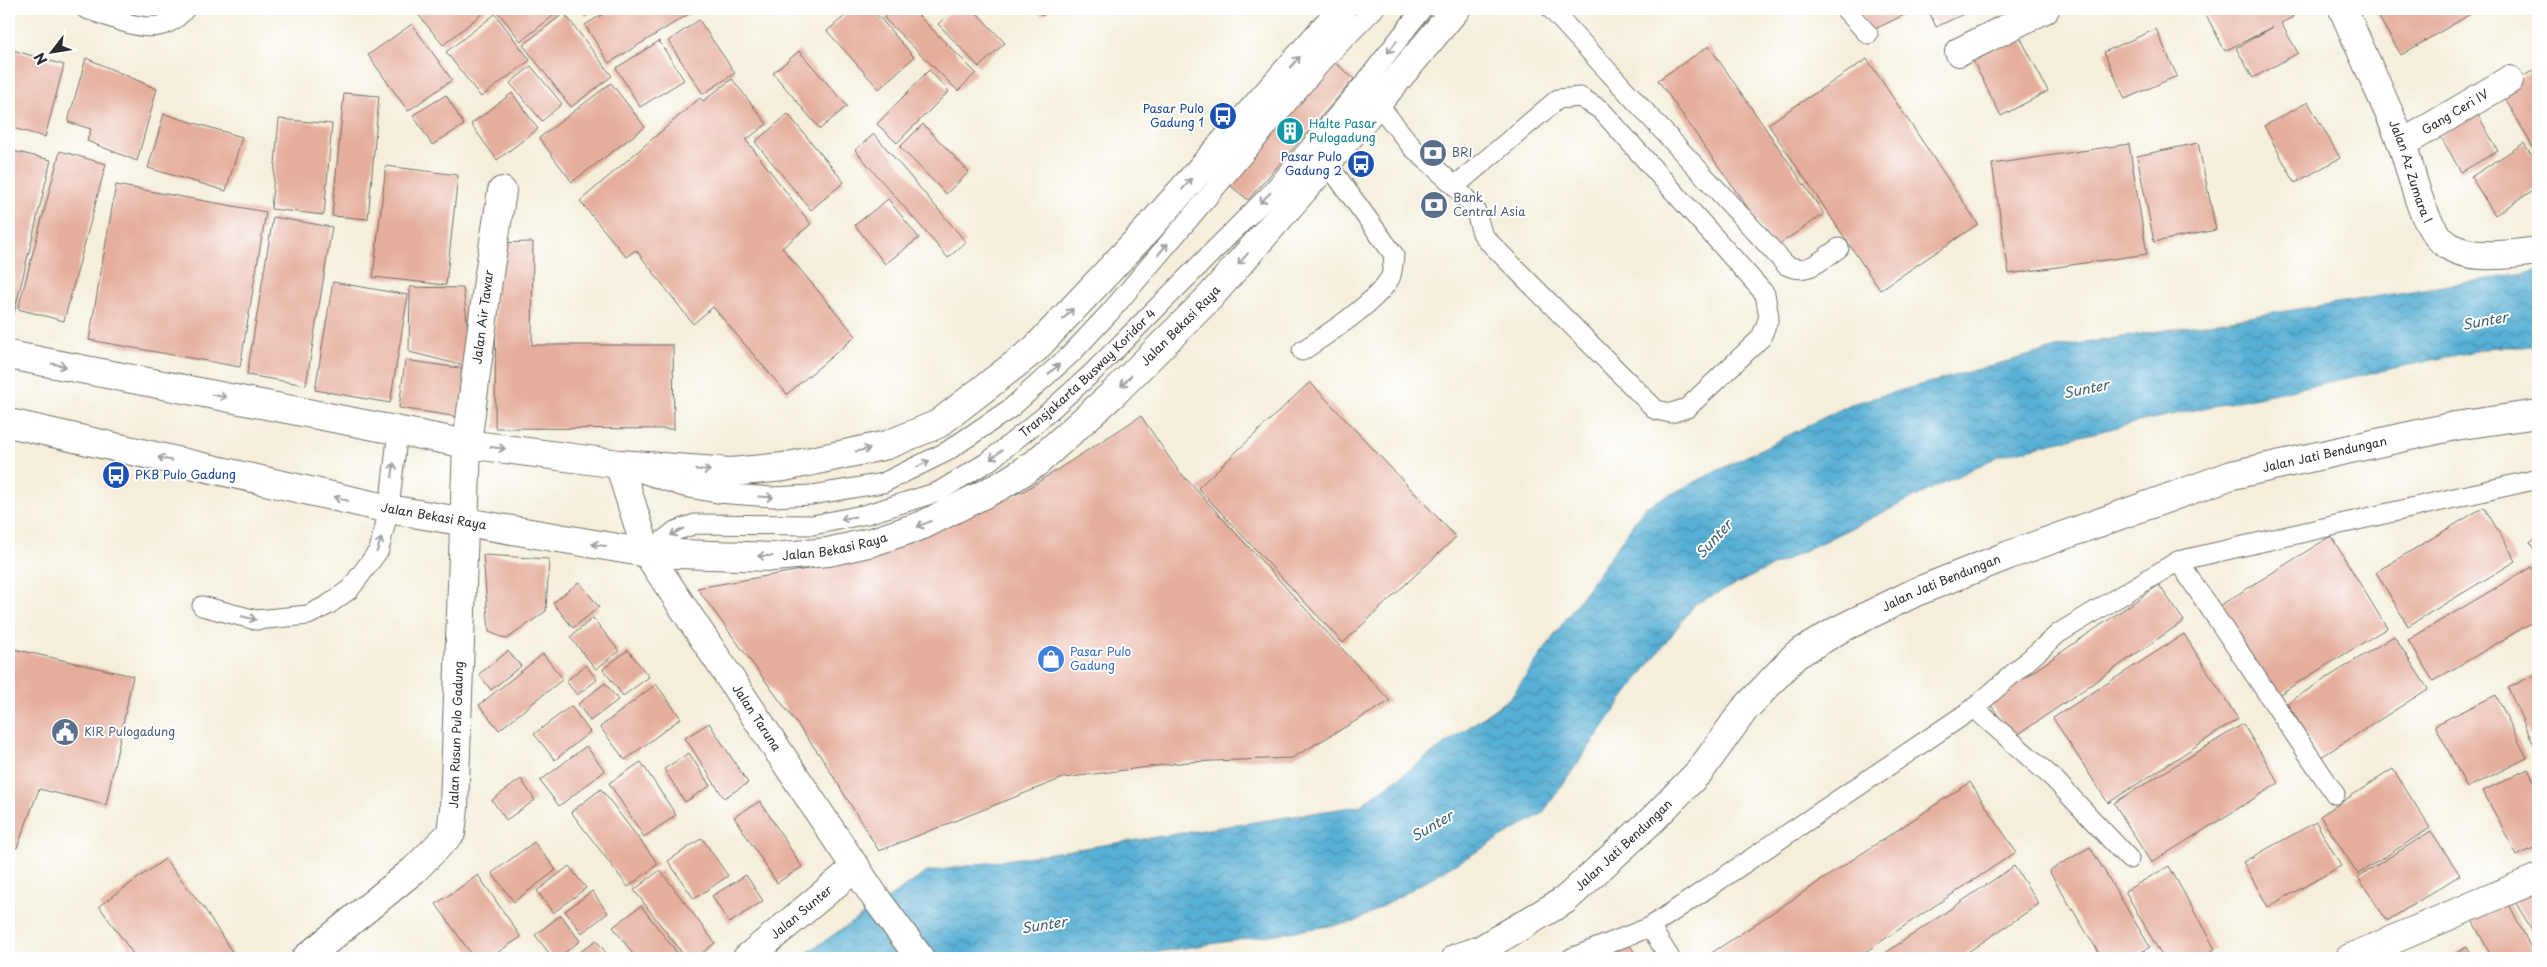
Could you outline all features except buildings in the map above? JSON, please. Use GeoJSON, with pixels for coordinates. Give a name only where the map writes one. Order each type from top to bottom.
{"type":"FeatureCollection","features":[{"type":"Feature","properties":{"kind":"street"},"geometry":{"type":"LineString","coordinates":[[10,359],[467,444],[620,464],[731,472],[784,467],[887,445],[938,424],[1034,349],[1148,229],[1342,9]]}},
{"type":"Feature","properties":{"kind":"street","name":"Jalan Bekasi Raya"},"geometry":{"type":"LineString","coordinates":[[9,423],[389,509],[647,553],[774,556],[828,552],[872,542],[923,525],[1002,485],[1035,464],[1113,394],[1210,297],[1327,163],[1456,9]]}},
{"type":"Feature","properties":{"kind":"street"},"geometry":{"type":"LineString","coordinates":[[1959,52],[2045,9]]}},
{"type":"Feature","properties":{"kind":"street","name":"Jalan Az Zumara I"},"geometry":{"type":"LineString","coordinates":[[2343,9],[2402,144],[2425,214],[2437,236],[2449,246],[2460,251],[2497,256],[2538,251]]}},
{"type":"Feature","properties":{"kind":"street","name":"Gang Ceri IV"},"geometry":{"type":"LineString","coordinates":[[2402,144],[2510,80]]}},
{"type":"Feature","properties":{"kind":"street","name":"Jalan Air Tawar"},"geometry":{"type":"LineString","coordinates":[[467,444],[488,280],[502,191]]}},
{"type":"Feature","properties":{"kind":"street","name":"Jalan Jati Bendungan"},"geometry":{"type":"LineString","coordinates":[[1456,958],[1480,950],[1566,900],[1653,819],[1700,771],[1744,710],[1796,655],[1840,629],[1916,592],[2009,555],[2232,475],[2455,426],[2538,414]]}},
{"type":"Feature","properties":{"kind":"street","name":"Jalan Rusun Pulo Gadung"},"geometry":{"type":"LineString","coordinates":[[306,958],[414,870],[451,833],[454,808],[467,444]]}},
{"type":"Feature","properties":{"kind":"street","name":"Jalan Taruna"},"geometry":{"type":"LineString","coordinates":[[620,464],[647,553],[875,897],[920,958]]}},
{"type":"Feature","properties":{"kind":"street","name":"Jalan Sunter"},"geometry":{"type":"LineString","coordinates":[[747,958],[856,866]]}},
{"type":"Feature","properties":{"kind":"street"},"geometry":{"type":"LineString","coordinates":[[2350,958],[2538,878]]}},
{"type":"Feature","properties":{"kind":"lane"},"geometry":{"type":"LineString","coordinates":[[86,9],[151,29],[165,26],[176,20],[186,9]]}},
{"type":"Feature","properties":{"kind":"lane","name":"Transjakarta Busway Koridor 4"},"geometry":{"type":"LineString","coordinates":[[620,464],[684,487],[717,493],[772,497],[812,496],[883,483],[946,452],[1011,408],[1072,353],[1111,311],[1324,60],[1374,9]]}},
{"type":"Feature","properties":{"kind":"lane","name":"Transjakarta Busway Koridor 4"},"geometry":{"type":"LineString","coordinates":[[647,553],[675,531],[696,524],[813,525],[867,514],[938,492],[989,461],[1092,374],[1269,195],[1363,85],[1422,9]]}},
{"type":"Feature","properties":{"kind":"lane"},"geometry":{"type":"LineString","coordinates":[[1551,9],[1786,265],[1801,270],[1808,268],[1839,248]]}},
{"type":"Feature","properties":{"kind":"lane"},"geometry":{"type":"LineString","coordinates":[[1845,9],[1868,34]]}},
{"type":"Feature","properties":{"kind":"lane"},"geometry":{"type":"LineString","coordinates":[[1377,103],[1413,148],[1455,186],[1475,209],[1482,233],[1487,240],[1656,410],[1671,413],[1687,408],[1760,338],[1769,317],[1765,294],[1601,110],[1580,98],[1558,99],[1455,186]]}},
{"type":"Feature","properties":{"kind":"lane"},"geometry":{"type":"LineString","coordinates":[[1302,351],[1325,336],[1374,296],[1391,277],[1394,255],[1327,163]]}},
{"type":"Feature","properties":{"kind":"lane"},"geometry":{"type":"LineString","coordinates":[[202,606],[256,620],[308,615],[328,605],[350,589],[378,550],[389,509],[398,430]]}},
{"type":"Feature","properties":{"kind":"lane"},"geometry":{"type":"LineString","coordinates":[[1571,958],[1650,928],[1974,708],[2059,633],[2178,561],[2538,479]]}},
{"type":"Feature","properties":{"kind":"lane"},"geometry":{"type":"LineString","coordinates":[[2178,561],[2335,794]]}},
{"type":"Feature","properties":{"kind":"lane"},"geometry":{"type":"LineString","coordinates":[[1974,708],[2056,780],[2129,859]]}},
{"type":"Feature","properties":{"kind":"lane"},"geometry":{"type":"LineString","coordinates":[[1650,928],[1670,958]]}},
{"type":"Feature","properties":{"kind":"water","name":"Sunter"},"geometry":{"type":"Polygon","coordinates":[[[2538,271],[2538,347],[2495,347],[2147,420],[1999,456],[1695,604],[1622,700],[1542,814],[1355,922],[1119,958],[799,958],[927,872],[1359,806],[1511,697],[1645,507],[1851,404],[2060,347],[2538,271]]]}},
{"type":"Feature","properties":{"kind":"place","name":"Pasar Pulo Gadung 1"},"geometry":{"type":"Point","coordinates":[1223,116]}},
{"type":"Feature","properties":{"kind":"place","name":"Halte Pasar Pulogadung"},"geometry":{"type":"Point","coordinates":[1290,131]}},
{"type":"Feature","properties":{"kind":"place","name":"BRI"},"geometry":{"type":"Point","coordinates":[1433,153]}},
{"type":"Feature","properties":{"kind":"place","name":"Pasar Pulo Gadung 2"},"geometry":{"type":"Point","coordinates":[1361,164]}},
{"type":"Feature","properties":{"kind":"place","name":"Bank Central Asia"},"geometry":{"type":"Point","coordinates":[1434,205]}},
{"type":"Feature","properties":{"kind":"place","name":"PKB Pulo Gadung"},"geometry":{"type":"Point","coordinates":[116,475]}},
{"type":"Feature","properties":{"kind":"place","name":"Pasar Pulo Gadung"},"geometry":{"type":"Point","coordinates":[1051,659]}},
{"type":"Feature","properties":{"kind":"place","name":"KIR Pulogadung"},"geometry":{"type":"Point","coordinates":[65,732]}}]}
